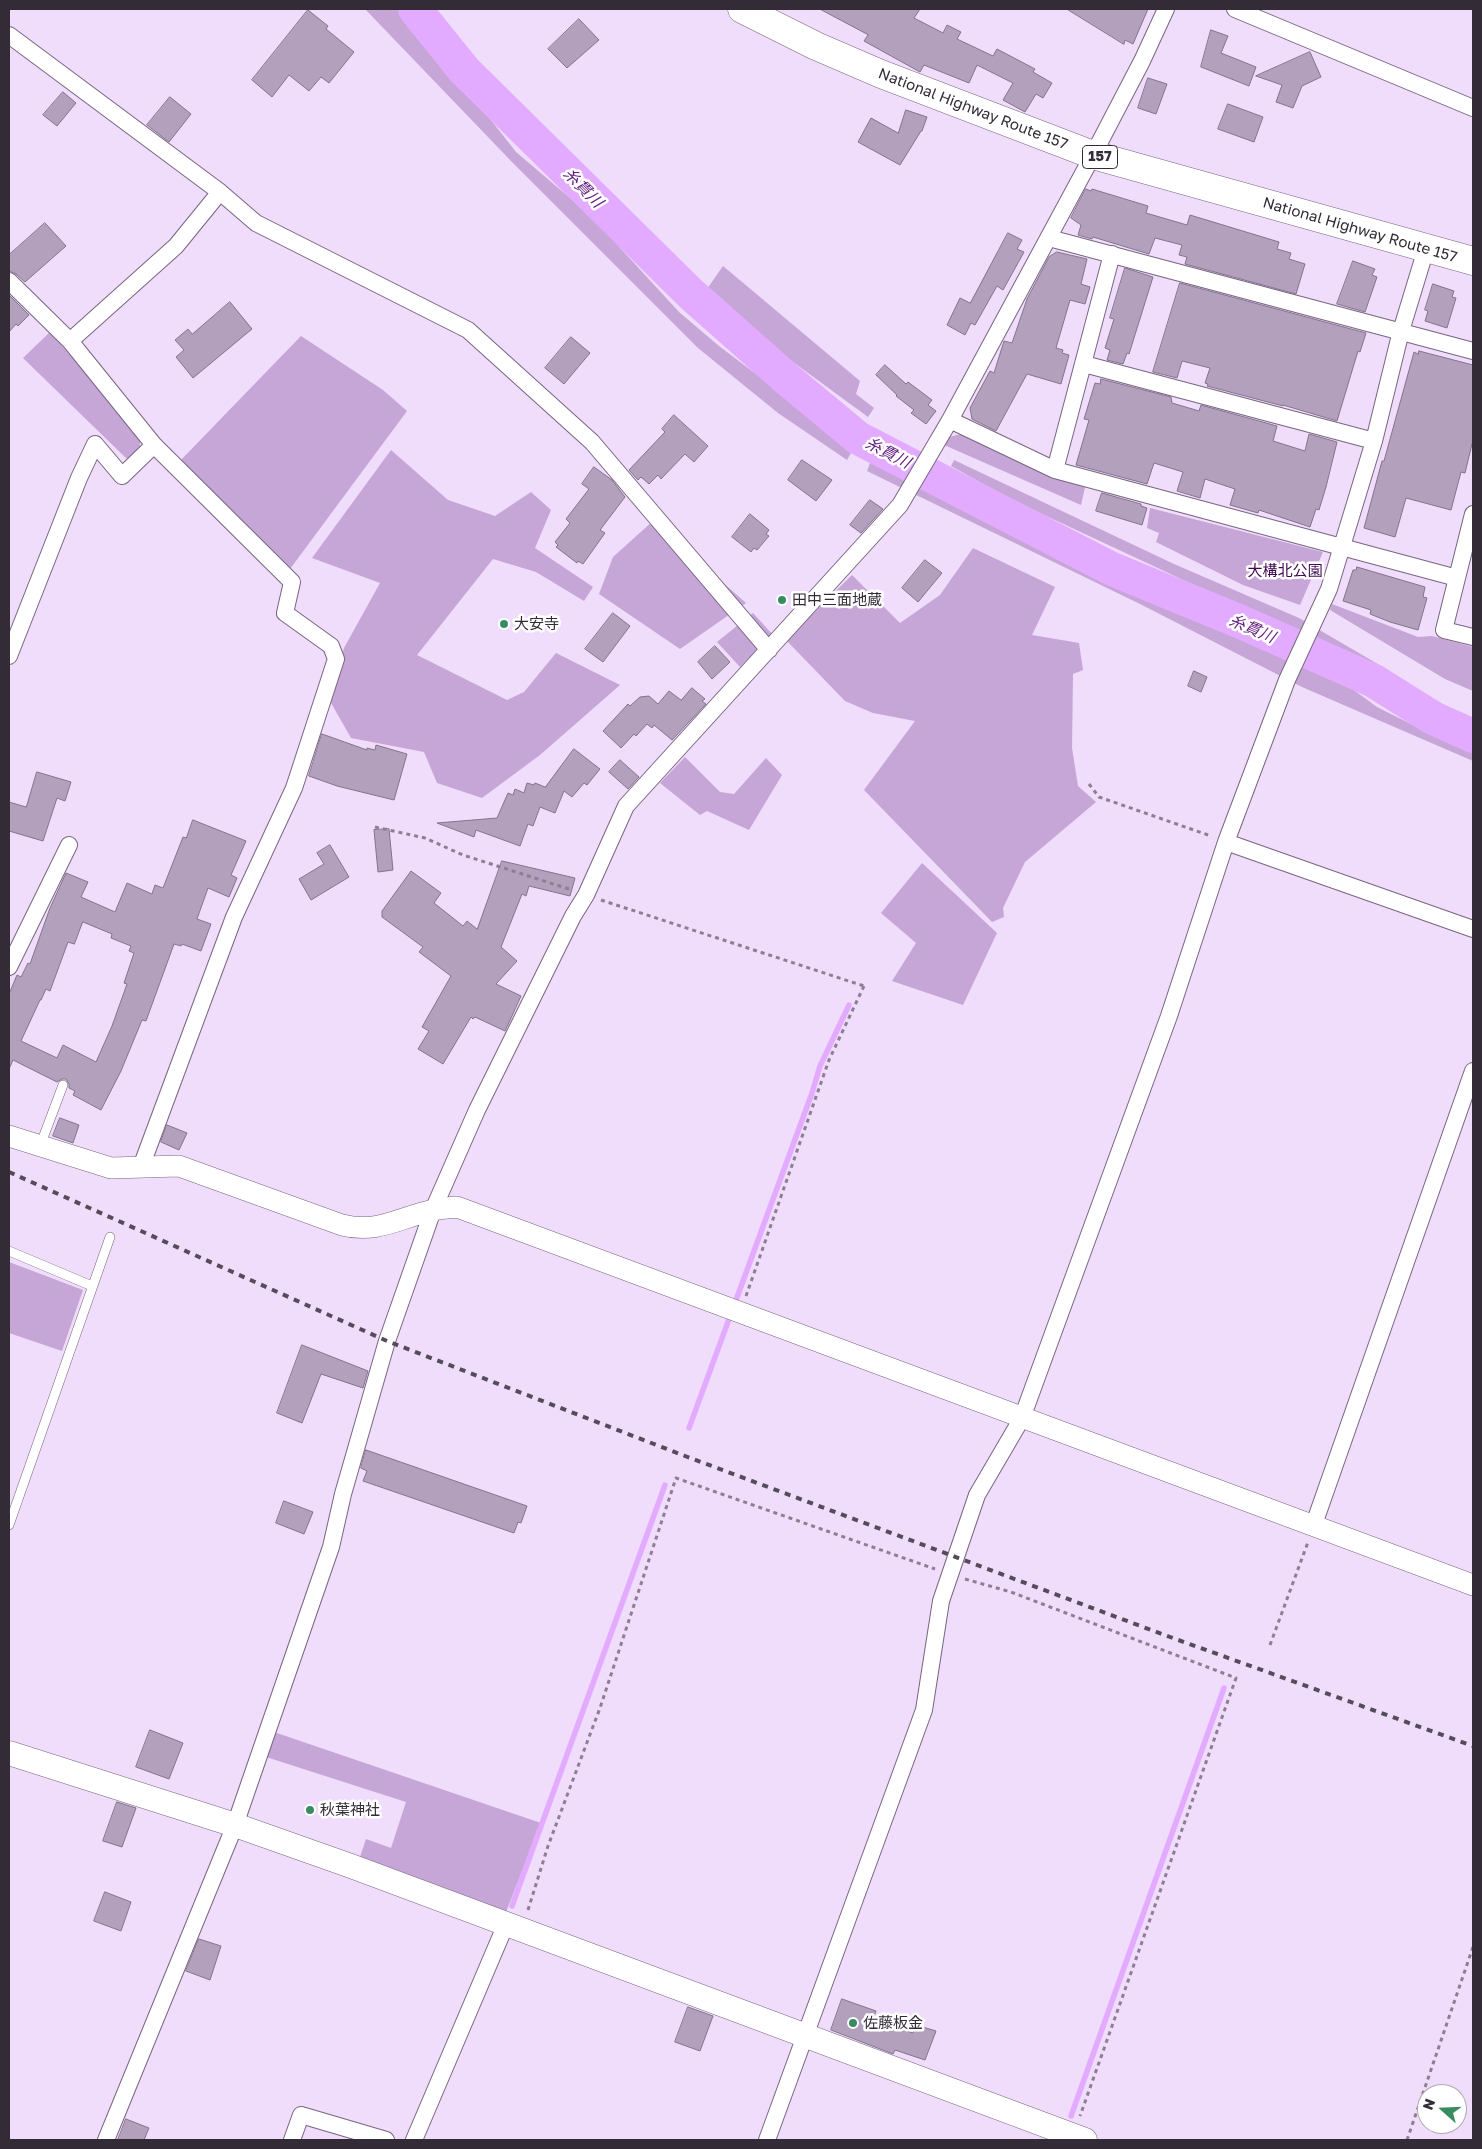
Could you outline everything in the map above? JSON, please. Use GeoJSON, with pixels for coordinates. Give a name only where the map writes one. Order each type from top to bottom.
{"type":"FeatureCollection","features":[{"type":"Feature","properties":{"kind":"highway","name":"National Highway Route 157"},"geometry":{"type":"LineString","coordinates":[[742,9],[816,46],[881,74],[1093,155],[1473,261]]}},
{"type":"Feature","properties":{"kind":"main road"},"geometry":{"type":"LineString","coordinates":[[9,1753],[235,1825],[514,1926],[1079,2138]]}},
{"type":"Feature","properties":{"kind":"street"},"geometry":{"type":"LineString","coordinates":[[106,2140],[235,1825],[331,1547],[343,1494],[387,1341],[433,1210],[477,1110],[572,916],[586,895],[626,806],[900,505],[950,420],[1093,155],[1166,9]]}},
{"type":"Feature","properties":{"kind":"street"},"geometry":{"type":"LineString","coordinates":[[1235,9],[1473,108]]}},
{"type":"Feature","properties":{"kind":"street"},"geometry":{"type":"LineString","coordinates":[[9,35],[220,192],[256,223],[468,330],[592,442],[769,650]]}},
{"type":"Feature","properties":{"kind":"street"},"geometry":{"type":"LineString","coordinates":[[70,341],[176,246],[220,192]]}},
{"type":"Feature","properties":{"kind":"street"},"geometry":{"type":"LineString","coordinates":[[1048,238],[1473,350]]}},
{"type":"Feature","properties":{"kind":"street"},"geometry":{"type":"LineString","coordinates":[[767,2140],[924,1710],[941,1601],[977,1496],[1022,1418],[1169,1016],[1226,842],[1287,680],[1329,589],[1374,441],[1401,331],[1426,249]]}},
{"type":"Feature","properties":{"kind":"street"},"geometry":{"type":"LineString","coordinates":[[1055,470],[1112,254]]}},
{"type":"Feature","properties":{"kind":"street"},"geometry":{"type":"LineString","coordinates":[[9,281],[70,341],[154,445],[292,582],[285,613],[331,646],[336,659],[294,788],[234,917],[141,1168]]}},
{"type":"Feature","properties":{"kind":"street"},"geometry":{"type":"LineString","coordinates":[[1084,364],[1374,441]]}},
{"type":"Feature","properties":{"kind":"street"},"geometry":{"type":"LineString","coordinates":[[950,420],[1055,470],[1457,578]]}},
{"type":"Feature","properties":{"kind":"street"},"geometry":{"type":"LineString","coordinates":[[9,656],[79,478],[95,444],[122,476],[154,445]]}},
{"type":"Feature","properties":{"kind":"street"},"geometry":{"type":"LineString","coordinates":[[1473,514],[1444,630],[1473,637]]}},
{"type":"Feature","properties":{"kind":"street"},"geometry":{"type":"LineString","coordinates":[[1226,842],[1473,929]]}},
{"type":"Feature","properties":{"kind":"street"},"geometry":{"type":"LineString","coordinates":[[9,967],[69,845]]}},
{"type":"Feature","properties":{"kind":"street"},"geometry":{"type":"LineString","coordinates":[[1313,1527],[1473,1071]]}},
{"type":"Feature","properties":{"kind":"street"},"geometry":{"type":"LineString","coordinates":[[9,1136],[110,1168],[179,1166],[342,1225],[359,1229],[390,1224],[433,1210],[457,1207],[741,1311],[1313,1527],[1473,1585]]}},
{"type":"Feature","properties":{"kind":"street"},"geometry":{"type":"LineString","coordinates":[[414,2140],[514,1926]]}},
{"type":"Feature","properties":{"kind":"street"},"geometry":{"type":"LineString","coordinates":[[292,2140],[301,2115],[386,2140]]}},
{"type":"Feature","properties":{"kind":"lane"},"geometry":{"type":"LineString","coordinates":[[40,1147],[63,1085]]}},
{"type":"Feature","properties":{"kind":"lane"},"geometry":{"type":"LineString","coordinates":[[9,1524],[110,1237]]}},
{"type":"Feature","properties":{"kind":"lane"},"geometry":{"type":"LineString","coordinates":[[9,1251],[92,1286]]}},
{"type":"Feature","properties":{"kind":"path"},"geometry":{"type":"LineString","coordinates":[[1089,784],[1099,797],[1226,842]]}},
{"type":"Feature","properties":{"kind":"path"},"geometry":{"type":"LineString","coordinates":[[375,827],[425,838],[464,855],[864,986]]}},
{"type":"Feature","properties":{"kind":"path"},"geometry":{"type":"LineString","coordinates":[[864,986],[866,991]]}},
{"type":"Feature","properties":{"kind":"path"},"geometry":{"type":"LineString","coordinates":[[741,1311],[829,1060],[864,986]]}},
{"type":"Feature","properties":{"kind":"path"},"geometry":{"type":"LineString","coordinates":[[514,1926],[548,1846],[607,1690],[676,1478],[950,1574],[1011,1592],[1236,1678],[1079,2138]]}},
{"type":"Feature","properties":{"kind":"path"},"geometry":{"type":"LineString","coordinates":[[1270,1645],[1313,1527]]}},
{"type":"Feature","properties":{"kind":"path"},"geometry":{"type":"LineString","coordinates":[[1407,2140],[1473,1947]]}},
{"type":"Feature","properties":{"kind":"green space"},"geometry":{"type":"Polygon","coordinates":[[[365,9],[404,9],[516,152],[590,215],[679,312],[719,346],[805,411],[856,444],[847,460],[778,413],[698,348],[512,162],[365,9]]]}},
{"type":"Feature","properties":{"kind":"green space"},"geometry":{"type":"Polygon","coordinates":[[[723,266],[860,381],[856,394],[874,408],[868,417],[748,329],[705,292],[723,266]]]}},
{"type":"Feature","properties":{"kind":"green space"},"geometry":{"type":"Polygon","coordinates":[[[50,332],[140,436],[140,447],[127,459],[23,358],[50,332]]]}},
{"type":"Feature","properties":{"kind":"green space"},"geometry":{"type":"Polygon","coordinates":[[[301,336],[383,390],[407,411],[290,569],[180,461],[301,336]]]}},
{"type":"Feature","properties":{"kind":"green space"},"geometry":{"type":"Polygon","coordinates":[[[961,434],[1088,474],[1081,505],[944,445],[949,437],[961,434]]]}},
{"type":"Feature","properties":{"kind":"green space"},"geometry":{"type":"Polygon","coordinates":[[[391,450],[448,500],[495,516],[531,492],[551,510],[535,548],[593,587],[584,601],[536,572],[493,559],[417,655],[507,700],[524,692],[556,653],[620,685],[540,755],[482,798],[437,783],[424,752],[351,738],[330,701],[344,648],[380,583],[312,558],[391,450]]]}},
{"type":"Feature","properties":{"kind":"green space"},"geometry":{"type":"Polygon","coordinates":[[[872,458],[1069,560],[1206,618],[1351,688],[1377,707],[1433,735],[1473,750],[1473,761],[1302,687],[1142,605],[867,471],[872,458]]]}},
{"type":"Feature","properties":{"kind":"green space"},"geometry":{"type":"Polygon","coordinates":[[[954,460],[1174,564],[1299,618],[1388,670],[1389,683],[1331,649],[1012,500],[951,466],[954,460]]]}},
{"type":"Feature","properties":{"kind":"green space","name":"大構北公園"},"geometry":{"type":"Polygon","coordinates":[[[1150,508],[1323,552],[1300,605],[1243,585],[1156,542],[1159,533],[1147,528],[1150,508]]]}},
{"type":"Feature","properties":{"kind":"green space"},"geometry":{"type":"Polygon","coordinates":[[[653,521],[746,603],[680,649],[599,594],[613,557],[653,521]]]}},
{"type":"Feature","properties":{"kind":"green space"},"geometry":{"type":"Polygon","coordinates":[[[973,548],[1055,587],[1032,635],[1079,643],[1083,670],[1073,674],[1072,748],[1078,786],[1096,802],[1025,862],[1003,908],[1004,917],[992,922],[864,790],[915,721],[873,713],[845,701],[786,640],[852,575],[900,623],[940,595],[973,548]]]}},
{"type":"Feature","properties":{"kind":"green space"},"geometry":{"type":"Polygon","coordinates":[[[1332,604],[1418,637],[1432,636],[1473,647],[1473,691],[1445,679],[1330,610],[1332,604]]]}},
{"type":"Feature","properties":{"kind":"green space"},"geometry":{"type":"Polygon","coordinates":[[[753,613],[772,634],[740,667],[717,642],[753,613]]]}},
{"type":"Feature","properties":{"kind":"green space"},"geometry":{"type":"Polygon","coordinates":[[[685,757],[720,792],[734,794],[766,758],[782,775],[749,830],[707,811],[700,815],[660,783],[685,757]]]}},
{"type":"Feature","properties":{"kind":"green space"},"geometry":{"type":"Polygon","coordinates":[[[922,863],[997,933],[963,1005],[892,981],[916,943],[881,913],[922,863]]]}},
{"type":"Feature","properties":{"kind":"green space"},"geometry":{"type":"Polygon","coordinates":[[[9,1262],[83,1290],[62,1351],[9,1333],[9,1262]]]}},
{"type":"Feature","properties":{"kind":"green space"},"geometry":{"type":"Polygon","coordinates":[[[271,1731],[541,1823],[506,1912],[360,1857],[366,1839],[391,1848],[406,1802],[263,1756],[271,1731]]]}},
{"type":"Feature","properties":{"kind":"building"},"geometry":{"type":"Polygon","coordinates":[[[820,9],[920,9],[914,18],[943,33],[947,25],[961,32],[957,39],[993,56],[997,49],[1035,69],[1033,72],[1052,83],[1043,98],[1036,94],[1025,112],[1003,100],[1013,83],[977,65],[969,83],[924,65],[920,72],[864,41],[868,35],[820,9]]]}},
{"type":"Feature","properties":{"kind":"building"},"geometry":{"type":"Polygon","coordinates":[[[1067,9],[1148,9],[1133,44],[1125,40],[1124,44],[1067,9]]]}},
{"type":"Feature","properties":{"kind":"building"},"geometry":{"type":"Polygon","coordinates":[[[308,10],[328,26],[326,29],[354,52],[329,83],[321,77],[309,91],[289,75],[272,97],[252,80],[308,10]]]}},
{"type":"Feature","properties":{"kind":"building"},"geometry":{"type":"Polygon","coordinates":[[[579,19],[599,40],[567,68],[548,49],[579,19]]]}},
{"type":"Feature","properties":{"kind":"building"},"geometry":{"type":"Polygon","coordinates":[[[1211,30],[1228,36],[1221,53],[1256,67],[1249,86],[1201,67],[1211,30]]]}},
{"type":"Feature","properties":{"kind":"building"},"geometry":{"type":"Polygon","coordinates":[[[1310,52],[1321,77],[1302,86],[1293,108],[1276,102],[1282,85],[1256,76],[1310,52]]]}},
{"type":"Feature","properties":{"kind":"building"},"geometry":{"type":"Polygon","coordinates":[[[1148,78],[1167,84],[1156,114],[1138,108],[1148,78]]]}},
{"type":"Feature","properties":{"kind":"building"},"geometry":{"type":"Polygon","coordinates":[[[63,92],[76,103],[57,126],[43,115],[63,92]]]}},
{"type":"Feature","properties":{"kind":"building"},"geometry":{"type":"Polygon","coordinates":[[[170,97],[191,114],[169,142],[147,125],[170,97]]]}},
{"type":"Feature","properties":{"kind":"building"},"geometry":{"type":"Polygon","coordinates":[[[1228,104],[1263,117],[1254,142],[1218,129],[1228,104]]]}},
{"type":"Feature","properties":{"kind":"building"},"geometry":{"type":"Polygon","coordinates":[[[906,110],[927,117],[922,131],[900,165],[858,142],[871,118],[898,133],[906,110]]]}},
{"type":"Feature","properties":{"kind":"building"},"geometry":{"type":"Polygon","coordinates":[[[1086,189],[1091,191],[1092,189],[1148,206],[1146,213],[1187,225],[1190,215],[1279,242],[1277,249],[1291,253],[1289,259],[1305,264],[1296,294],[1185,264],[1187,257],[1179,255],[1182,245],[1155,238],[1149,254],[1093,237],[1092,239],[1078,235],[1081,225],[1071,218],[1086,189]]]}},
{"type":"Feature","properties":{"kind":"building"},"geometry":{"type":"Polygon","coordinates":[[[45,223],[66,246],[25,282],[9,271],[9,255],[45,223]]]}},
{"type":"Feature","properties":{"kind":"building"},"geometry":{"type":"Polygon","coordinates":[[[1008,233],[1022,240],[1017,249],[1024,252],[1003,290],[997,286],[975,325],[971,323],[965,335],[947,325],[960,298],[970,303],[1008,233]]]}},
{"type":"Feature","properties":{"kind":"building"},"geometry":{"type":"Polygon","coordinates":[[[1057,252],[1087,259],[1081,284],[1090,287],[1085,304],[1070,300],[1056,348],[1063,350],[1062,353],[1069,355],[1061,384],[1027,374],[996,431],[972,419],[970,408],[990,371],[994,373],[1004,341],[1012,343],[1027,299],[1049,257],[1057,252]]]}},
{"type":"Feature","properties":{"kind":"building"},"geometry":{"type":"Polygon","coordinates":[[[1353,261],[1375,269],[1372,275],[1377,277],[1365,312],[1337,304],[1353,261]]]}},
{"type":"Feature","properties":{"kind":"building"},"geometry":{"type":"Polygon","coordinates":[[[1125,268],[1153,277],[1129,354],[1127,353],[1123,364],[1107,360],[1110,350],[1105,348],[1114,319],[1110,318],[1125,268]]]}},
{"type":"Feature","properties":{"kind":"building"},"geometry":{"type":"Polygon","coordinates":[[[1180,283],[1366,333],[1360,352],[1358,351],[1337,421],[1207,386],[1208,384],[1205,383],[1210,368],[1182,361],[1177,378],[1153,372],[1180,283]]]}},
{"type":"Feature","properties":{"kind":"building"},"geometry":{"type":"Polygon","coordinates":[[[1433,284],[1454,291],[1452,297],[1456,298],[1447,328],[1425,321],[1428,311],[1425,310],[1433,284]]]}},
{"type":"Feature","properties":{"kind":"building"},"geometry":{"type":"Polygon","coordinates":[[[9,295],[29,315],[18,326],[16,324],[9,332],[9,295]]]}},
{"type":"Feature","properties":{"kind":"building"},"geometry":{"type":"Polygon","coordinates":[[[230,302],[252,329],[193,378],[176,357],[184,350],[175,340],[188,329],[192,334],[230,302]]]}},
{"type":"Feature","properties":{"kind":"building"},"geometry":{"type":"Polygon","coordinates":[[[571,337],[590,353],[564,384],[545,368],[571,337]]]}},
{"type":"Feature","properties":{"kind":"building"},"geometry":{"type":"Polygon","coordinates":[[[1419,351],[1473,365],[1473,440],[1465,473],[1461,472],[1451,510],[1406,498],[1395,537],[1364,528],[1414,352],[1418,354],[1419,351]]]}},
{"type":"Feature","properties":{"kind":"building"},"geometry":{"type":"Polygon","coordinates":[[[885,365],[906,384],[908,382],[932,400],[928,405],[936,411],[926,424],[911,413],[914,410],[896,396],[876,375],[885,365]]]}},
{"type":"Feature","properties":{"kind":"building"},"geometry":{"type":"Polygon","coordinates":[[[1101,379],[1171,397],[1172,403],[1199,411],[1201,405],[1277,426],[1273,441],[1305,451],[1309,434],[1337,442],[1319,510],[1316,509],[1310,527],[1259,510],[1258,513],[1230,505],[1235,489],[1205,479],[1200,498],[1177,491],[1183,472],[1154,463],[1147,484],[1076,465],[1089,420],[1084,419],[1095,383],[1100,384],[1101,379]]]}},
{"type":"Feature","properties":{"kind":"building"},"geometry":{"type":"Polygon","coordinates":[[[674,415],[708,446],[694,462],[685,454],[661,479],[658,475],[649,484],[641,477],[638,480],[629,470],[665,432],[662,429],[674,415]]]}},
{"type":"Feature","properties":{"kind":"building"},"geometry":{"type":"Polygon","coordinates":[[[802,460],[832,480],[816,501],[788,480],[802,460]]]}},
{"type":"Feature","properties":{"kind":"building"},"geometry":{"type":"Polygon","coordinates":[[[594,467],[612,480],[625,497],[600,530],[605,533],[583,564],[578,561],[577,563],[556,547],[558,545],[555,542],[570,523],[566,519],[589,489],[582,484],[594,467]]]}},
{"type":"Feature","properties":{"kind":"building"},"geometry":{"type":"Polygon","coordinates":[[[1102,493],[1141,504],[1141,506],[1147,508],[1142,525],[1096,511],[1102,493]]]}},
{"type":"Feature","properties":{"kind":"building"},"geometry":{"type":"Polygon","coordinates":[[[870,500],[883,509],[861,533],[850,525],[870,500]]]}},
{"type":"Feature","properties":{"kind":"building"},"geometry":{"type":"Polygon","coordinates":[[[750,514],[769,530],[766,534],[769,536],[757,550],[754,548],[751,552],[732,537],[750,514]]]}},
{"type":"Feature","properties":{"kind":"building"},"geometry":{"type":"Polygon","coordinates":[[[925,560],[942,573],[918,602],[902,588],[925,560]]]}},
{"type":"Feature","properties":{"kind":"building"},"geometry":{"type":"Polygon","coordinates":[[[1357,567],[1425,587],[1423,597],[1427,598],[1418,630],[1390,622],[1370,614],[1371,610],[1343,601],[1353,570],[1356,570],[1357,567]]]}},
{"type":"Feature","properties":{"kind":"building"},"geometry":{"type":"Polygon","coordinates":[[[613,613],[630,626],[603,662],[585,649],[613,613]]]}},
{"type":"Feature","properties":{"kind":"building"},"geometry":{"type":"Polygon","coordinates":[[[715,646],[730,662],[712,679],[698,662],[715,646]]]}},
{"type":"Feature","properties":{"kind":"building"},"geometry":{"type":"Polygon","coordinates":[[[1194,671],[1207,677],[1201,692],[1188,686],[1194,671]]]}},
{"type":"Feature","properties":{"kind":"building"},"geometry":{"type":"Polygon","coordinates":[[[692,688],[705,699],[702,701],[706,704],[672,740],[654,725],[652,728],[647,724],[621,748],[603,731],[628,704],[630,706],[640,697],[649,696],[658,704],[669,691],[681,700],[692,688]]]}},
{"type":"Feature","properties":{"kind":"building"},"geometry":{"type":"Polygon","coordinates":[[[322,734],[367,750],[367,748],[375,750],[376,745],[407,754],[394,800],[337,786],[309,776],[322,734]]]}},
{"type":"Feature","properties":{"kind":"building"},"geometry":{"type":"Polygon","coordinates":[[[574,749],[600,769],[587,785],[584,783],[572,797],[564,791],[555,813],[540,807],[533,826],[528,824],[520,846],[476,830],[474,837],[437,823],[497,818],[508,793],[513,795],[515,789],[524,793],[527,783],[534,785],[535,783],[545,787],[574,749]]]}},
{"type":"Feature","properties":{"kind":"building"},"geometry":{"type":"Polygon","coordinates":[[[620,760],[639,777],[628,789],[609,772],[620,760]]]}},
{"type":"Feature","properties":{"kind":"building"},"geometry":{"type":"Polygon","coordinates":[[[37,772],[71,782],[65,801],[57,798],[43,841],[9,831],[9,802],[26,807],[37,772]]]}},
{"type":"Feature","properties":{"kind":"building"},"geometry":{"type":"Polygon","coordinates":[[[193,820],[246,841],[231,875],[237,878],[229,897],[208,888],[197,919],[211,924],[201,951],[182,944],[181,946],[174,944],[146,1021],[142,1020],[121,1071],[101,1110],[73,1095],[75,1091],[69,1088],[66,1079],[57,1082],[13,1060],[9,1069],[9,994],[17,975],[21,977],[28,963],[30,964],[50,908],[66,873],[88,882],[81,897],[115,912],[127,883],[152,894],[155,885],[163,888],[183,837],[186,838],[193,820]],[[83,922],[74,944],[68,942],[50,991],[46,989],[21,1041],[57,1058],[63,1045],[96,1062],[112,1026],[127,984],[124,983],[134,953],[129,951],[131,946],[111,938],[112,934],[83,922]]]}},
{"type":"Feature","properties":{"kind":"building"},"geometry":{"type":"Polygon","coordinates":[[[389,829],[393,870],[378,872],[374,830],[389,829]]]}},
{"type":"Feature","properties":{"kind":"building"},"geometry":{"type":"Polygon","coordinates":[[[330,845],[349,877],[311,900],[299,879],[324,864],[317,853],[330,845]]]}},
{"type":"Feature","properties":{"kind":"building"},"geometry":{"type":"Polygon","coordinates":[[[502,861],[575,878],[570,896],[529,886],[526,896],[522,894],[501,947],[517,961],[496,984],[521,996],[512,1016],[505,1031],[475,1017],[473,1019],[471,1017],[443,1064],[418,1049],[429,1031],[422,1027],[451,976],[419,952],[423,947],[382,917],[382,911],[411,871],[441,893],[434,903],[463,926],[467,921],[477,929],[502,861]]]}},
{"type":"Feature","properties":{"kind":"building"},"geometry":{"type":"Polygon","coordinates":[[[60,1118],[79,1125],[73,1143],[53,1136],[60,1118]]]}},
{"type":"Feature","properties":{"kind":"building"},"geometry":{"type":"Polygon","coordinates":[[[167,1125],[187,1133],[179,1150],[161,1142],[167,1125]]]}},
{"type":"Feature","properties":{"kind":"building"},"geometry":{"type":"Polygon","coordinates":[[[302,1345],[368,1371],[363,1388],[321,1374],[302,1423],[277,1413],[302,1345]]]}},
{"type":"Feature","properties":{"kind":"building"},"geometry":{"type":"Polygon","coordinates":[[[366,1450],[527,1506],[521,1523],[518,1522],[514,1533],[363,1481],[367,1471],[361,1468],[366,1450]]]}},
{"type":"Feature","properties":{"kind":"building"},"geometry":{"type":"Polygon","coordinates":[[[284,1501],[313,1512],[304,1534],[276,1523],[284,1501]]]}},
{"type":"Feature","properties":{"kind":"building"},"geometry":{"type":"Polygon","coordinates":[[[150,1730],[183,1743],[169,1779],[136,1767],[150,1730]]]}},
{"type":"Feature","properties":{"kind":"building"},"geometry":{"type":"Polygon","coordinates":[[[117,1802],[136,1808],[122,1847],[103,1841],[117,1802]]]}},
{"type":"Feature","properties":{"kind":"building"},"geometry":{"type":"Polygon","coordinates":[[[105,1892],[131,1902],[121,1931],[94,1921],[105,1892]]]}},
{"type":"Feature","properties":{"kind":"building"},"geometry":{"type":"Polygon","coordinates":[[[199,1939],[221,1946],[210,1980],[186,1971],[199,1939]]]}},
{"type":"Feature","properties":{"kind":"building"},"geometry":{"type":"Polygon","coordinates":[[[842,1999],[876,2011],[873,2019],[913,2033],[916,2025],[936,2031],[925,2060],[895,2050],[893,2054],[831,2030],[842,1999]]]}},
{"type":"Feature","properties":{"kind":"building"},"geometry":{"type":"Polygon","coordinates":[[[688,2007],[713,2016],[700,2051],[675,2042],[688,2007]]]}},
{"type":"Feature","properties":{"kind":"building"},"geometry":{"type":"Polygon","coordinates":[[[126,2119],[149,2128],[144,2140],[118,2140],[126,2119]]]}},
{"type":"Feature","properties":{"kind":"waterway","name":"糸貫川"},"geometry":{"type":"LineString","coordinates":[[415,9],[464,70],[691,294],[787,379],[858,438],[1112,569],[1241,622],[1374,681],[1433,718],[1473,736]]}},
{"type":"Feature","properties":{"kind":"waterway"},"geometry":{"type":"LineString","coordinates":[[689,1428],[812,1093],[820,1066],[849,1005]]}},
{"type":"Feature","properties":{"kind":"waterway"},"geometry":{"type":"LineString","coordinates":[[512,1906],[665,1485]]}},
{"type":"Feature","properties":{"kind":"waterway"},"geometry":{"type":"LineString","coordinates":[[1071,2116],[1224,1688]]}},
{"type":"Feature","properties":{"kind":"railway"},"geometry":{"type":"LineString","coordinates":[[9,1172],[387,1341],[685,1456],[1170,1637],[1473,1746]]}},
{"type":"Feature","properties":{"kind":"place","name":"田中三面地蔵"},"geometry":{"type":"Point","coordinates":[782,600]}},
{"type":"Feature","properties":{"kind":"place","name":"大安寺"},"geometry":{"type":"Point","coordinates":[504,624]}},
{"type":"Feature","properties":{"kind":"place","name":"秋葉神社"},"geometry":{"type":"Point","coordinates":[310,1810]}},
{"type":"Feature","properties":{"kind":"place","name":"佐藤板金"},"geometry":{"type":"Point","coordinates":[853,2023]}}]}
